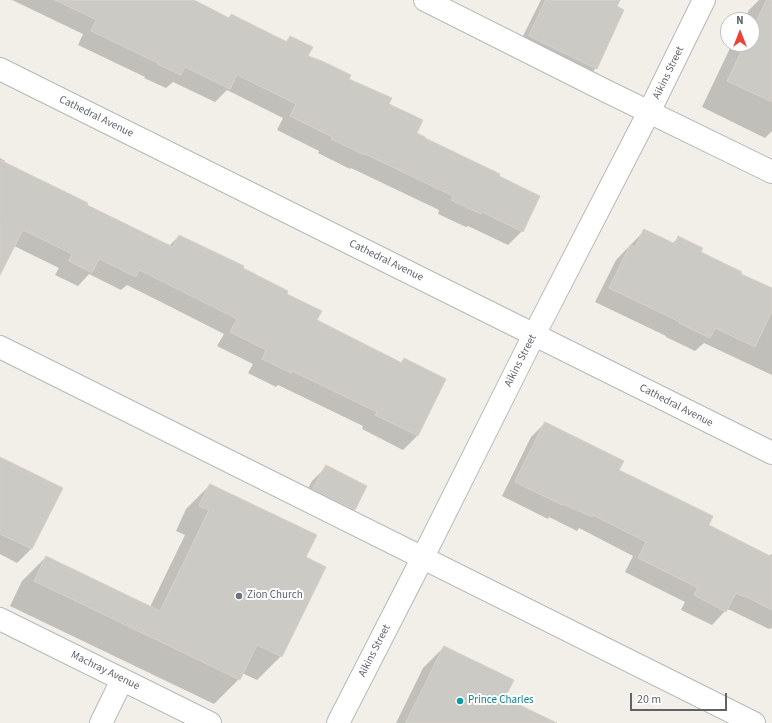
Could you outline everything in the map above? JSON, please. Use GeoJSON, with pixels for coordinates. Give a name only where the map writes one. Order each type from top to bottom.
{"type":"FeatureCollection","features":[{"type":"Feature","properties":{"kind":"street"},"geometry":{"type":"LineString","coordinates":[[424,0],[772,172]]}},
{"type":"Feature","properties":{"kind":"street","name":"Aikins Street"},"geometry":{"type":"LineString","coordinates":[[338,723],[423,558],[534,335],[650,112],[704,0]]}},
{"type":"Feature","properties":{"kind":"street","name":"Cathedral Avenue"},"geometry":{"type":"LineString","coordinates":[[0,69],[772,454]]}},
{"type":"Feature","properties":{"kind":"street"},"geometry":{"type":"LineString","coordinates":[[0,347],[754,723]]}},
{"type":"Feature","properties":{"kind":"street","name":"Machray Avenue"},"geometry":{"type":"LineString","coordinates":[[0,619],[210,723]]}},
{"type":"Feature","properties":{"kind":"street"},"geometry":{"type":"LineString","coordinates":[[101,723],[122,680]]}},
{"type":"Feature","properties":{"kind":"building"},"geometry":{"type":"Polygon","coordinates":[[[55,0],[194,0],[229,18],[231,14],[287,42],[290,36],[313,47],[308,56],[351,75],[349,79],[392,98],[389,104],[423,120],[417,133],[500,174],[499,176],[540,196],[523,232],[482,212],[481,214],[451,200],[453,196],[331,139],[332,137],[290,116],[296,104],[237,75],[230,89],[185,67],[181,75],[91,31],[96,20],[55,0]]]}},
{"type":"Feature","properties":{"kind":"building"},"geometry":{"type":"Polygon","coordinates":[[[546,0],[620,0],[617,6],[624,10],[597,69],[529,36],[546,0]]]}},
{"type":"Feature","properties":{"kind":"building"},"geometry":{"type":"Polygon","coordinates":[[[767,0],[772,0],[772,102],[727,81],[741,52],[760,52],[760,14],[767,0]]]}},
{"type":"Feature","properties":{"kind":"building"},"geometry":{"type":"Polygon","coordinates":[[[0,160],[173,247],[179,235],[244,266],[243,268],[288,291],[287,294],[322,311],[317,320],[402,363],[404,358],[446,379],[418,436],[375,415],[377,412],[292,371],[291,373],[262,359],[266,350],[230,332],[237,319],[139,270],[136,277],[99,259],[92,273],[69,261],[72,254],[23,230],[0,275],[0,160]]]}},
{"type":"Feature","properties":{"kind":"building"},"geometry":{"type":"Polygon","coordinates":[[[644,229],[675,244],[678,236],[703,248],[701,252],[742,272],[741,274],[772,288],[772,311],[755,347],[715,328],[710,338],[609,288],[630,245],[635,247],[644,229]]]}},
{"type":"Feature","properties":{"kind":"building"},"geometry":{"type":"Polygon","coordinates":[[[545,422],[624,461],[619,470],[713,516],[709,525],[772,557],[772,610],[736,593],[726,612],[694,595],[698,588],[638,558],[646,542],[593,515],[592,517],[563,504],[562,505],[515,482],[545,422]]]}},
{"type":"Feature","properties":{"kind":"building"},"geometry":{"type":"Polygon","coordinates":[[[0,457],[63,488],[32,549],[0,534],[0,457]]]}},
{"type":"Feature","properties":{"kind":"building"},"geometry":{"type":"Polygon","coordinates":[[[326,465],[367,486],[355,510],[313,489],[326,465]]]}},
{"type":"Feature","properties":{"kind":"building","name":"Zion Church"},"geometry":{"type":"Polygon","coordinates":[[[210,484],[317,535],[306,557],[326,567],[282,657],[257,645],[240,680],[34,581],[46,556],[160,611],[209,510],[199,506],[210,484]]]}},
{"type":"Feature","properties":{"kind":"building","name":"Prince Charles"},"geometry":{"type":"Polygon","coordinates":[[[444,646],[514,680],[505,698],[557,723],[406,723],[444,646]]]}},
{"type":"Feature","properties":{"kind":"place","name":"Zion Church"},"geometry":{"type":"Point","coordinates":[239,596]}},
{"type":"Feature","properties":{"kind":"place","name":"Prince Charles"},"geometry":{"type":"Point","coordinates":[460,701]}}]}
